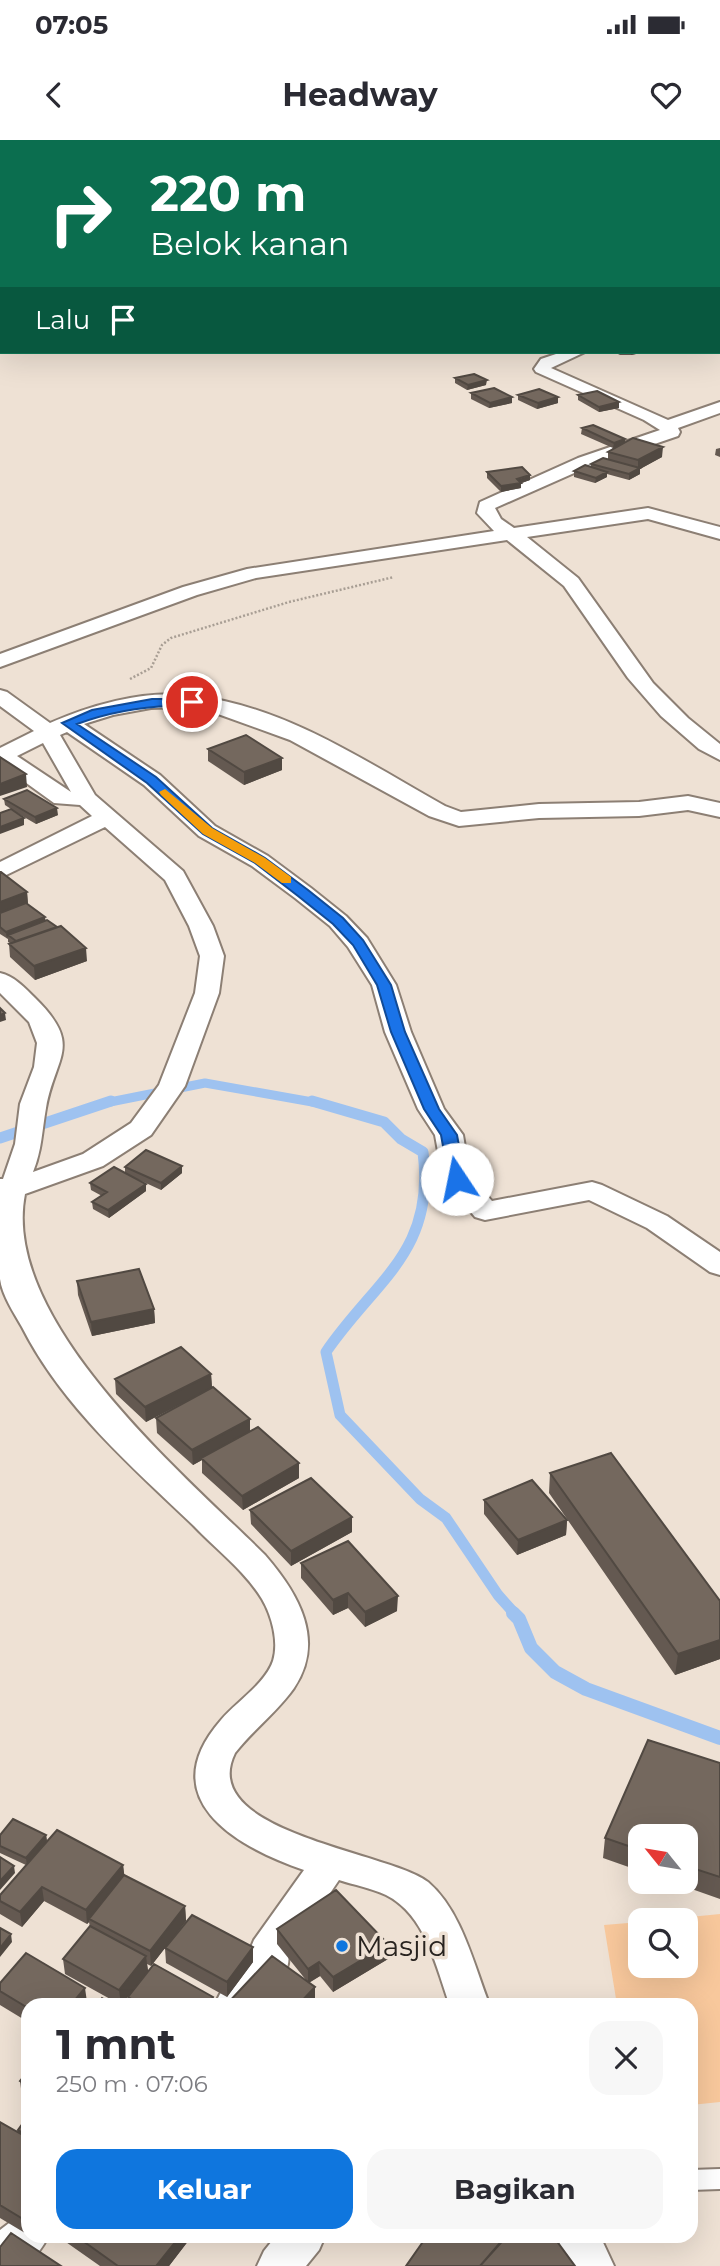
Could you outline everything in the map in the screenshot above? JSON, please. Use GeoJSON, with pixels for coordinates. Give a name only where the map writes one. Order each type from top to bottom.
{"type":"FeatureCollection","features":[{"type":"Feature","properties":{"kind":"street"},"geometry":{"type":"LineString","coordinates":[[571,354],[547,362],[542,369],[672,430],[666,435],[584,462],[486,506],[490,519],[569,580],[603,620],[626,661],[653,696],[673,718],[720,754]]}},
{"type":"Feature","properties":{"kind":"street"},"geometry":{"type":"LineString","coordinates":[[667,426],[720,407]]}},
{"type":"Feature","properties":{"kind":"street"},"geometry":{"type":"LineString","coordinates":[[0,661],[190,591],[254,573],[648,513],[720,533]]}},
{"type":"Feature","properties":{"kind":"street"},"geometry":{"type":"LineString","coordinates":[[0,696],[152,780],[207,831],[260,861],[338,921],[358,943],[384,985],[398,1032],[431,1109],[449,1135],[457,1179],[485,1211],[592,1191],[657,1222],[720,1266]]}},
{"type":"Feature","properties":{"kind":"street"},"geometry":{"type":"LineString","coordinates":[[86,799],[62,798],[1,756],[58,728],[105,712],[178,701],[208,704],[312,741],[437,811],[459,818],[539,811],[639,809],[688,803],[720,810]]}},
{"type":"Feature","properties":{"kind":"street"},"geometry":{"type":"LineString","coordinates":[[7,1188],[93,1160],[141,1129],[168,1094],[201,1013],[212,956],[201,926],[175,876],[86,799],[58,728]]}},
{"type":"Feature","properties":{"kind":"street"},"geometry":{"type":"LineString","coordinates":[[0,870],[107,817]]}},
{"type":"Feature","properties":{"kind":"street"},"geometry":{"type":"LineString","coordinates":[[0,980],[32,1011],[47,1031],[51,1049],[34,1102],[29,1144],[7,1188],[4,1220],[5,1251],[32,1321],[59,1364],[109,1423],[249,1561],[271,1587],[286,1612],[290,1631],[289,1664],[273,1688],[239,1722],[218,1749],[211,1781],[217,1796],[236,1818],[263,1837],[330,1863],[378,1876],[415,1894],[441,1934],[467,1998]]}},
{"type":"Feature","properties":{"kind":"street"},"geometry":{"type":"LineString","coordinates":[[241,1998],[270,1961],[268,1952],[276,1938],[289,1924],[330,1863]]}},
{"type":"Feature","properties":{"kind":"street"},"geometry":{"type":"LineString","coordinates":[[0,2256],[21,2240]]}},
{"type":"Feature","properties":{"kind":"street"},"geometry":{"type":"LineString","coordinates":[[279,2266],[298,2243]]}},
{"type":"Feature","properties":{"kind":"street"},"geometry":{"type":"LineString","coordinates":[[581,2243],[592,2266]]}},
{"type":"Feature","properties":{"kind":"lane"},"geometry":{"type":"LineString","coordinates":[[698,2180],[720,2179]]}},
{"type":"Feature","properties":{"kind":"path"},"geometry":{"type":"LineString","coordinates":[[105,712],[113,691],[150,668],[162,645],[171,638],[289,602],[402,575]]}},
{"type":"Feature","properties":{"kind":"shaded area"},"geometry":{"type":"Polygon","coordinates":[[[720,1914],[720,2102],[698,2104],[698,1998],[616,1998],[604,1925],[628,1923],[628,1978],[698,1978],[698,1916],[720,1914]]]}},
{"type":"Feature","properties":{"kind":"building"},"geometry":{"type":"Polygon","coordinates":[[[474,374],[487,380],[468,385],[455,378],[474,374]]]}},
{"type":"Feature","properties":{"kind":"building"},"geometry":{"type":"Polygon","coordinates":[[[494,388],[512,397],[490,403],[471,393],[494,388]]]}},
{"type":"Feature","properties":{"kind":"building"},"geometry":{"type":"Polygon","coordinates":[[[539,389],[558,397],[538,403],[518,395],[539,389]]]}},
{"type":"Feature","properties":{"kind":"building"},"geometry":{"type":"Polygon","coordinates":[[[597,391],[619,402],[599,407],[578,395],[597,391]]]}},
{"type":"Feature","properties":{"kind":"building"},"geometry":{"type":"Polygon","coordinates":[[[593,425],[625,439],[614,443],[582,428],[593,425]]]}},
{"type":"Feature","properties":{"kind":"building"},"geometry":{"type":"Polygon","coordinates":[[[633,438],[663,447],[638,460],[608,452],[633,438]]]}},
{"type":"Feature","properties":{"kind":"building"},"geometry":{"type":"Polygon","coordinates":[[[603,458],[640,468],[629,474],[591,464],[603,458]]]}},
{"type":"Feature","properties":{"kind":"building"},"geometry":{"type":"Polygon","coordinates":[[[585,465],[607,472],[596,478],[574,471],[585,465]]]}},
{"type":"Feature","properties":{"kind":"building"},"geometry":{"type":"Polygon","coordinates":[[[522,467],[530,475],[517,479],[521,483],[501,486],[487,472],[522,467]]]}},
{"type":"Feature","properties":{"kind":"building"},"geometry":{"type":"Polygon","coordinates":[[[246,735],[282,758],[244,772],[208,749],[246,735]]]}},
{"type":"Feature","properties":{"kind":"building"},"geometry":{"type":"Polygon","coordinates":[[[0,757],[26,774],[0,784],[0,757]]]}},
{"type":"Feature","properties":{"kind":"building"},"geometry":{"type":"Polygon","coordinates":[[[27,790],[57,808],[35,817],[4,799],[27,790]]]}},
{"type":"Feature","properties":{"kind":"building"},"geometry":{"type":"Polygon","coordinates":[[[11,809],[24,818],[0,827],[0,813],[11,809]]]}},
{"type":"Feature","properties":{"kind":"building"},"geometry":{"type":"Polygon","coordinates":[[[1,872],[27,892],[0,902],[1,872]]]}},
{"type":"Feature","properties":{"kind":"building"},"geometry":{"type":"Polygon","coordinates":[[[26,903],[45,917],[6,932],[0,927],[0,913],[26,903]]]}},
{"type":"Feature","properties":{"kind":"building"},"geometry":{"type":"Polygon","coordinates":[[[47,920],[57,927],[16,941],[8,935],[47,920]]]}},
{"type":"Feature","properties":{"kind":"building"},"geometry":{"type":"Polygon","coordinates":[[[61,926],[86,948],[34,966],[9,944],[61,926]]]}},
{"type":"Feature","properties":{"kind":"building"},"geometry":{"type":"Polygon","coordinates":[[[146,1150],[182,1166],[161,1183],[125,1167],[146,1150]]]}},
{"type":"Feature","properties":{"kind":"building"},"geometry":{"type":"Polygon","coordinates":[[[114,1167],[146,1184],[108,1210],[92,1202],[107,1192],[90,1183],[114,1167]]]}},
{"type":"Feature","properties":{"kind":"building"},"geometry":{"type":"Polygon","coordinates":[[[139,1269],[154,1309],[91,1322],[77,1281],[139,1269]]]}},
{"type":"Feature","properties":{"kind":"building"},"geometry":{"type":"Polygon","coordinates":[[[181,1347],[211,1374],[145,1407],[115,1379],[181,1347]]]}},
{"type":"Feature","properties":{"kind":"building"},"geometry":{"type":"Polygon","coordinates":[[[213,1387],[250,1419],[192,1450],[156,1418],[213,1387]]]}},
{"type":"Feature","properties":{"kind":"building"},"geometry":{"type":"Polygon","coordinates":[[[258,1427],[299,1463],[242,1496],[201,1458],[258,1427]]]}},
{"type":"Feature","properties":{"kind":"building"},"geometry":{"type":"Polygon","coordinates":[[[611,1453],[720,1601],[720,1640],[678,1654],[550,1473],[611,1453]]]}},
{"type":"Feature","properties":{"kind":"building"},"geometry":{"type":"Polygon","coordinates":[[[311,1478],[352,1517],[291,1551],[250,1510],[311,1478]]]}},
{"type":"Feature","properties":{"kind":"building"},"geometry":{"type":"Polygon","coordinates":[[[532,1480],[567,1520],[518,1540],[484,1500],[532,1480]]]}},
{"type":"Feature","properties":{"kind":"building"},"geometry":{"type":"Polygon","coordinates":[[[348,1541],[398,1596],[365,1612],[348,1593],[333,1600],[301,1563],[348,1541]]]}},
{"type":"Feature","properties":{"kind":"building"},"geometry":{"type":"Polygon","coordinates":[[[648,1740],[720,1763],[720,1877],[698,1870],[698,1824],[628,1824],[628,1846],[605,1838],[648,1740]]]}},
{"type":"Feature","properties":{"kind":"building"},"geometry":{"type":"Polygon","coordinates":[[[13,1819],[46,1835],[26,1858],[0,1846],[0,1835],[13,1819]]]}},
{"type":"Feature","properties":{"kind":"building"},"geometry":{"type":"Polygon","coordinates":[[[57,1830],[123,1865],[86,1910],[42,1887],[20,1912],[0,1901],[0,1895],[57,1830]]]}},
{"type":"Feature","properties":{"kind":"building"},"geometry":{"type":"Polygon","coordinates":[[[0,1857],[14,1866],[0,1881],[0,1857]]]}},
{"type":"Feature","properties":{"kind":"building"},"geometry":{"type":"Polygon","coordinates":[[[124,1875],[185,1906],[150,1951],[89,1919],[124,1875]]]}},
{"type":"Feature","properties":{"kind":"building"},"geometry":{"type":"Polygon","coordinates":[[[336,1890],[388,1944],[333,1977],[319,1962],[308,1969],[277,1929],[336,1890]]]}},
{"type":"Feature","properties":{"kind":"building"},"geometry":{"type":"Polygon","coordinates":[[[192,1915],[253,1947],[227,1982],[165,1948],[192,1915]]]}},
{"type":"Feature","properties":{"kind":"building"},"geometry":{"type":"Polygon","coordinates":[[[90,1926],[146,1956],[119,1990],[63,1959],[90,1926]]]}},
{"type":"Feature","properties":{"kind":"building"},"geometry":{"type":"Polygon","coordinates":[[[0,1928],[11,1934],[0,1948],[0,1928]]]}},
{"type":"Feature","properties":{"kind":"building"},"geometry":{"type":"Polygon","coordinates":[[[26,1953],[85,1988],[77,1998],[21,1998],[21,2004],[0,1991],[0,1983],[26,1953]]]}},
{"type":"Feature","properties":{"kind":"building"},"geometry":{"type":"Polygon","coordinates":[[[272,1956],[315,1987],[305,1998],[233,1998],[272,1956]]]}},
{"type":"Feature","properties":{"kind":"building"},"geometry":{"type":"Polygon","coordinates":[[[154,1964],[213,1997],[130,1998],[154,1964]]]}},
{"type":"Feature","properties":{"kind":"building"},"geometry":{"type":"Polygon","coordinates":[[[0,2122],[21,2134],[21,2218],[0,2205],[0,2122]]]}},
{"type":"Feature","properties":{"kind":"building"},"geometry":{"type":"Polygon","coordinates":[[[11,2233],[21,2240],[21,2243],[26,2243],[61,2266],[0,2266],[0,2247],[11,2233]]]}},
{"type":"Feature","properties":{"kind":"building"},"geometry":{"type":"Polygon","coordinates":[[[86,2243],[174,2243],[156,2266],[118,2266],[86,2243]]]}},
{"type":"Feature","properties":{"kind":"building"},"geometry":{"type":"Polygon","coordinates":[[[422,2243],[500,2243],[480,2266],[406,2266],[422,2243]]]}},
{"type":"Feature","properties":{"kind":"building"},"geometry":{"type":"Polygon","coordinates":[[[501,2243],[558,2243],[575,2266],[480,2266],[501,2243]]]}},
{"type":"Feature","properties":{"kind":"waterway"},"geometry":{"type":"LineString","coordinates":[[105,1103],[205,1083],[318,1103]]}},
{"type":"Feature","properties":{"kind":"waterway"},"geometry":{"type":"LineString","coordinates":[[105,1103],[111,1101]]}},
{"type":"Feature","properties":{"kind":"waterway"},"geometry":{"type":"LineString","coordinates":[[312,1101],[384,1122],[401,1139],[423,1152],[425,1186],[420,1215],[411,1240],[398,1262],[326,1352],[340,1415],[420,1499],[446,1518],[498,1595],[515,1614]]}},
{"type":"Feature","properties":{"kind":"waterway"},"geometry":{"type":"LineString","coordinates":[[0,1138],[105,1103]]}},
{"type":"Feature","properties":{"kind":"waterway"},"geometry":{"type":"LineString","coordinates":[[513,1613],[519,1619],[531,1648],[555,1672],[586,1689],[720,1738]]}},
{"type":"Feature","properties":{"kind":"slow traffic"},"geometry":{"type":"LineString","coordinates":[[165,792],[207,831],[260,861],[286,880]]}},
{"type":"Feature","properties":{"kind":"place","name":"Masjid"},"geometry":{"type":"Point","coordinates":[342,1946]}},
{"type":"Feature","properties":{"kind":"route"},"geometry":{"type":"LineString","coordinates":[[192,702],[152,703],[96,713],[68,723],[152,780],[207,831],[260,861],[303,893],[338,921],[358,943],[384,985],[398,1032],[431,1109],[449,1135],[457,1179]]}}]}
